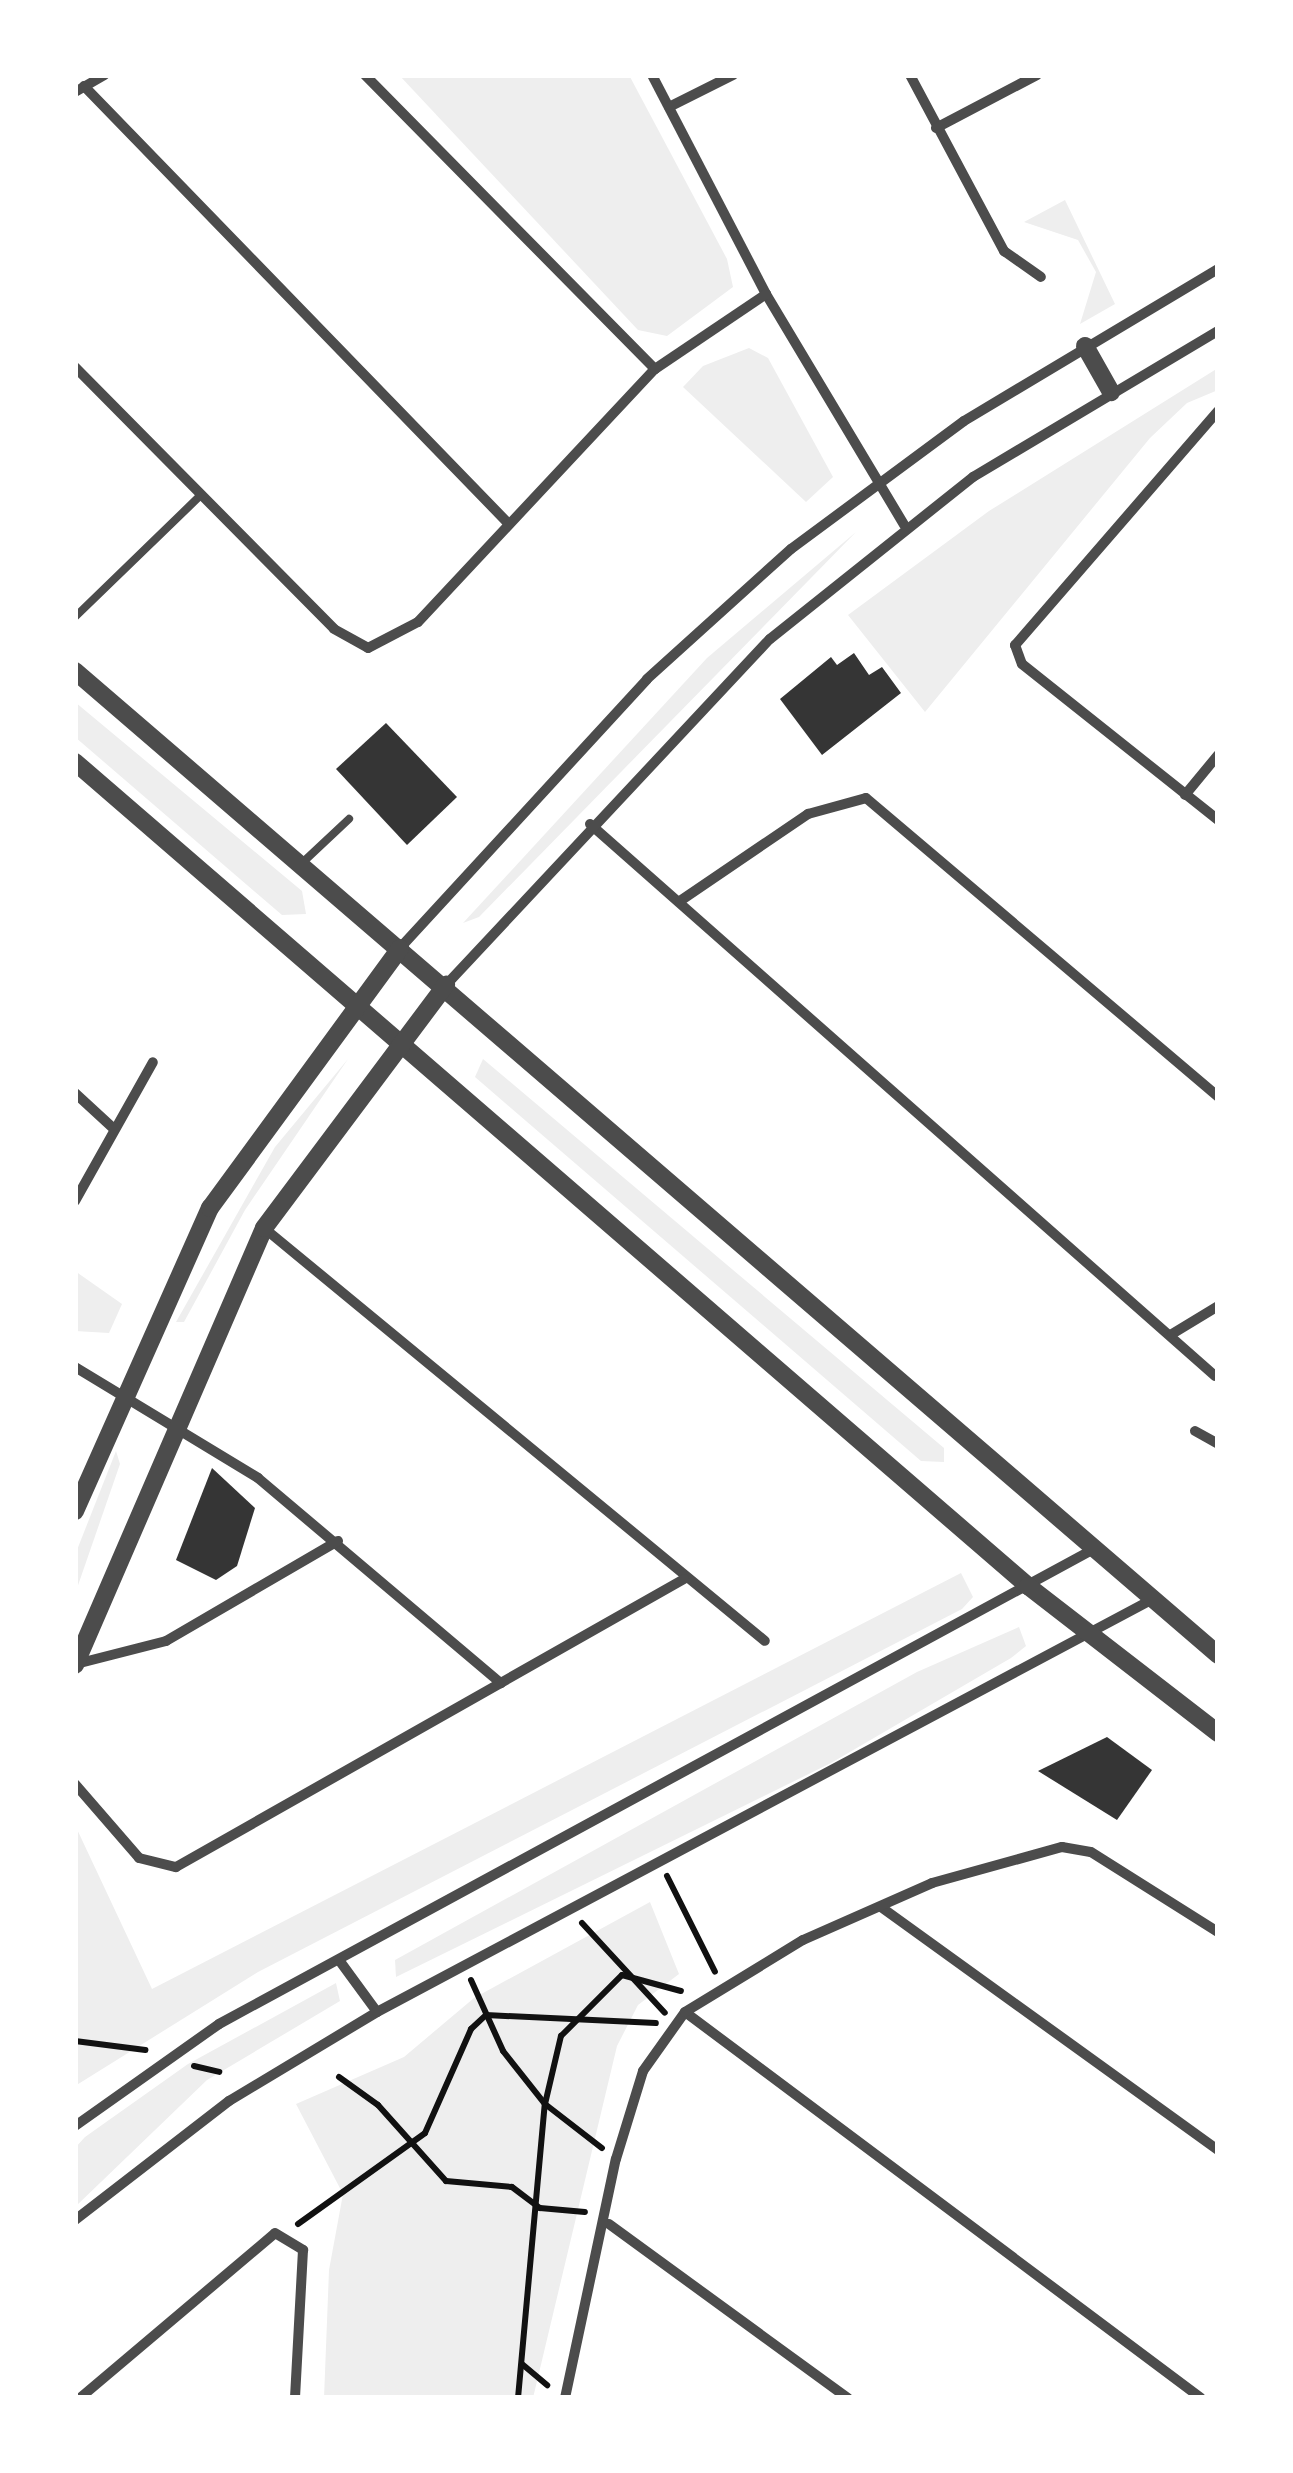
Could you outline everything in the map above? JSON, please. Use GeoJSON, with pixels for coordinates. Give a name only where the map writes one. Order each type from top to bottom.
{"type":"FeatureCollection","features":[{"type":"Feature","properties":{"kind":"street"},"geometry":{"type":"LineString","coordinates":[[105,75],[80,89],[508,522]]}},
{"type":"Feature","properties":{"kind":"street"},"geometry":{"type":"LineString","coordinates":[[364,75],[655,369]]}},
{"type":"Feature","properties":{"kind":"street"},"geometry":{"type":"LineString","coordinates":[[652,75],[766,294],[904,525]]}},
{"type":"Feature","properties":{"kind":"street"},"geometry":{"type":"LineString","coordinates":[[670,107],[734,75]]}},
{"type":"Feature","properties":{"kind":"street"},"geometry":{"type":"LineString","coordinates":[[910,75],[1004,251],[1041,277]]}},
{"type":"Feature","properties":{"kind":"street"},"geometry":{"type":"LineString","coordinates":[[936,128],[1037,75]]}},
{"type":"Feature","properties":{"kind":"street"},"geometry":{"type":"LineString","coordinates":[[75,1510],[120,1394],[210,1208],[353,1003],[647,679],[879,480],[1085,346],[1218,270]]}},
{"type":"Feature","properties":{"kind":"street"},"geometry":{"type":"LineString","coordinates":[[75,366],[334,629],[368,648],[418,622],[655,369],[766,294]]}},
{"type":"Feature","properties":{"kind":"street"},"geometry":{"type":"LineString","coordinates":[[75,1664],[174,1422],[264,1228],[446,985],[590,824],[770,639],[904,525],[1111,392],[1218,331]]}},
{"type":"Feature","properties":{"kind":"street"},"geometry":{"type":"LineString","coordinates":[[1085,346],[1111,392]]}},
{"type":"Feature","properties":{"kind":"street"},"geometry":{"type":"LineString","coordinates":[[1218,410],[1016,645],[1022,664],[1218,820]]}},
{"type":"Feature","properties":{"kind":"street"},"geometry":{"type":"LineString","coordinates":[[75,670],[446,985],[1090,1551],[1218,1656]]}},
{"type":"Feature","properties":{"kind":"street"},"geometry":{"type":"LineString","coordinates":[[1185,795],[1218,755]]}},
{"type":"Feature","properties":{"kind":"street"},"geometry":{"type":"LineString","coordinates":[[75,762],[1028,1586],[1218,1734]]}},
{"type":"Feature","properties":{"kind":"street"},"geometry":{"type":"LineString","coordinates":[[680,901],[808,814],[866,798],[1218,1098]]}},
{"type":"Feature","properties":{"kind":"street"},"geometry":{"type":"LineString","coordinates":[[590,824],[1172,1334],[1215,1376]]}},
{"type":"Feature","properties":{"kind":"street"},"geometry":{"type":"LineString","coordinates":[[75,1202],[153,1062]]}},
{"type":"Feature","properties":{"kind":"street"},"geometry":{"type":"LineString","coordinates":[[75,1093],[113,1128]]}},
{"type":"Feature","properties":{"kind":"street"},"geometry":{"type":"LineString","coordinates":[[264,1228],[684,1579],[765,1640]]}},
{"type":"Feature","properties":{"kind":"street"},"geometry":{"type":"LineString","coordinates":[[1172,1334],[1218,1306]]}},
{"type":"Feature","properties":{"kind":"street"},"geometry":{"type":"LineString","coordinates":[[75,1368],[174,1422],[338,1541],[502,1684]]}},
{"type":"Feature","properties":{"kind":"street"},"geometry":{"type":"LineString","coordinates":[[1195,1431],[1218,1444]]}},
{"type":"Feature","properties":{"kind":"street"},"geometry":{"type":"LineString","coordinates":[[75,1664],[166,1641],[338,1541]]}},
{"type":"Feature","properties":{"kind":"street"},"geometry":{"type":"LineString","coordinates":[[75,2126],[219,2024],[1090,1551]]}},
{"type":"Feature","properties":{"kind":"street"},"geometry":{"type":"LineString","coordinates":[[75,1784],[116,1837],[158,1869],[176,1866],[684,1579]]}},
{"type":"Feature","properties":{"kind":"street"},"geometry":{"type":"LineString","coordinates":[[75,2220],[228,2101],[377,2012],[1089,1636],[1148,1601]]}},
{"type":"Feature","properties":{"kind":"street"},"geometry":{"type":"LineString","coordinates":[[565,2398],[609,2224],[616,2159],[643,2070],[685,2012],[722,1987],[881,1907],[997,1858],[1062,1847],[1091,1852],[1218,1932]]}},
{"type":"Feature","properties":{"kind":"street"},"geometry":{"type":"LineString","coordinates":[[881,1907],[1218,2150]]}},
{"type":"Feature","properties":{"kind":"street"},"geometry":{"type":"LineString","coordinates":[[339,1960],[377,2012]]}},
{"type":"Feature","properties":{"kind":"street"},"geometry":{"type":"LineString","coordinates":[[685,2012],[1202,2398]]}},
{"type":"Feature","properties":{"kind":"street"},"geometry":{"type":"LineString","coordinates":[[609,2224],[848,2398]]}},
{"type":"Feature","properties":{"kind":"street"},"geometry":{"type":"LineString","coordinates":[[80,2398],[264,2239],[288,2236],[303,2250],[296,2398]]}},
{"type":"Feature","properties":{"kind":"lane"},"geometry":{"type":"LineString","coordinates":[[75,618],[201,495]]}},
{"type":"Feature","properties":{"kind":"lane"},"geometry":{"type":"LineString","coordinates":[[301,864],[349,819]]}},
{"type":"Feature","properties":{"kind":"path"},"geometry":{"type":"LineString","coordinates":[[660,1862],[722,1987]]}},
{"type":"Feature","properties":{"kind":"path"},"geometry":{"type":"LineString","coordinates":[[572,1909],[622,1975],[677,2023]]}},
{"type":"Feature","properties":{"kind":"path"},"geometry":{"type":"LineString","coordinates":[[464,1966],[486,2015],[545,2104],[616,2159]]}},
{"type":"Feature","properties":{"kind":"path"},"geometry":{"type":"LineString","coordinates":[[622,1975],[673,1986],[698,2003]]}},
{"type":"Feature","properties":{"kind":"path"},"geometry":{"type":"LineString","coordinates":[[518,2398],[540,2208],[545,2104],[572,2019],[622,1975]]}},
{"type":"Feature","properties":{"kind":"path"},"geometry":{"type":"LineString","coordinates":[[486,2015],[677,2023]]}},
{"type":"Feature","properties":{"kind":"path"},"geometry":{"type":"LineString","coordinates":[[288,2236],[329,2194],[410,2147],[486,2015]]}},
{"type":"Feature","properties":{"kind":"path"},"geometry":{"type":"LineString","coordinates":[[75,2041],[145,2050]]}},
{"type":"Feature","properties":{"kind":"path"},"geometry":{"type":"LineString","coordinates":[[188,2064],[218,2072]]}},
{"type":"Feature","properties":{"kind":"path"},"geometry":{"type":"LineString","coordinates":[[339,2077],[378,2105],[410,2147],[446,2181],[512,2187],[540,2208],[586,2212]]}},
{"type":"Feature","properties":{"kind":"path"},"geometry":{"type":"LineString","coordinates":[[521,2364],[554,2390]]}},
{"type":"Feature","properties":{"kind":"shaded area"},"geometry":{"type":"Polygon","coordinates":[[[399,75],[629,75],[727,259],[733,287],[667,336],[638,330],[399,75]]]}},
{"type":"Feature","properties":{"kind":"shaded area"},"geometry":{"type":"Polygon","coordinates":[[[1065,200],[1115,304],[1080,324],[1096,272],[1078,240],[1024,222],[1065,200]]]}},
{"type":"Feature","properties":{"kind":"shaded area"},"geometry":{"type":"Polygon","coordinates":[[[749,348],[768,358],[833,477],[806,502],[683,387],[703,366],[749,348]]]}},
{"type":"Feature","properties":{"kind":"shaded area"},"geometry":{"type":"Polygon","coordinates":[[[1218,368],[1218,390],[1187,403],[1150,438],[925,712],[848,615],[989,511],[1218,368]]]}},
{"type":"Feature","properties":{"kind":"shaded area"},"geometry":{"type":"Polygon","coordinates":[[[856,532],[479,917],[463,923],[707,658],[856,532]]]}},
{"type":"Feature","properties":{"kind":"shaded area"},"geometry":{"type":"Polygon","coordinates":[[[75,702],[302,891],[306,914],[282,915],[75,737],[75,702]]]}},
{"type":"Feature","properties":{"kind":"shaded area"},"geometry":{"type":"Polygon","coordinates":[[[348,1059],[245,1210],[184,1322],[176,1322],[275,1147],[348,1059]]]}},
{"type":"Feature","properties":{"kind":"shaded area"},"geometry":{"type":"Polygon","coordinates":[[[483,1059],[944,1448],[944,1462],[921,1461],[475,1077],[483,1059]]]}},
{"type":"Feature","properties":{"kind":"shaded area"},"geometry":{"type":"Polygon","coordinates":[[[75,1271],[122,1304],[109,1333],[75,1331],[75,1271]]]}},
{"type":"Feature","properties":{"kind":"shaded area"},"geometry":{"type":"Polygon","coordinates":[[[116,1451],[120,1464],[75,1594],[75,1555],[116,1451]]]}},
{"type":"Feature","properties":{"kind":"shaded area"},"geometry":{"type":"Polygon","coordinates":[[[961,1573],[973,1597],[962,1609],[258,1972],[75,2086],[75,1825],[152,1989],[961,1573]]]}},
{"type":"Feature","properties":{"kind":"shaded area"},"geometry":{"type":"Polygon","coordinates":[[[1019,1627],[1026,1646],[1011,1658],[831,1763],[396,1977],[395,1960],[917,1672],[1019,1627]]]}},
{"type":"Feature","properties":{"kind":"shaded area"},"geometry":{"type":"Polygon","coordinates":[[[650,1902],[679,1974],[638,2005],[617,2046],[533,2398],[324,2398],[329,2270],[343,2194],[296,2104],[404,2057],[474,1998],[650,1902]]]}},
{"type":"Feature","properties":{"kind":"shaded area"},"geometry":{"type":"Polygon","coordinates":[[[336,1983],[340,2001],[207,2080],[75,2207],[75,2148],[85,2137],[188,2064],[336,1983]]]}},
{"type":"Feature","properties":{"kind":"building"},"geometry":{"type":"Polygon","coordinates":[[[854,653],[869,675],[882,667],[901,693],[822,755],[780,699],[831,657],[837,665],[854,653]]]}},
{"type":"Feature","properties":{"kind":"building"},"geometry":{"type":"Polygon","coordinates":[[[386,723],[457,797],[407,845],[336,769],[386,723]]]}},
{"type":"Feature","properties":{"kind":"building"},"geometry":{"type":"Polygon","coordinates":[[[212,1468],[255,1508],[237,1566],[216,1580],[176,1560],[212,1468]]]}},
{"type":"Feature","properties":{"kind":"building"},"geometry":{"type":"Polygon","coordinates":[[[1107,1737],[1152,1770],[1117,1820],[1038,1771],[1107,1737]]]}}]}
